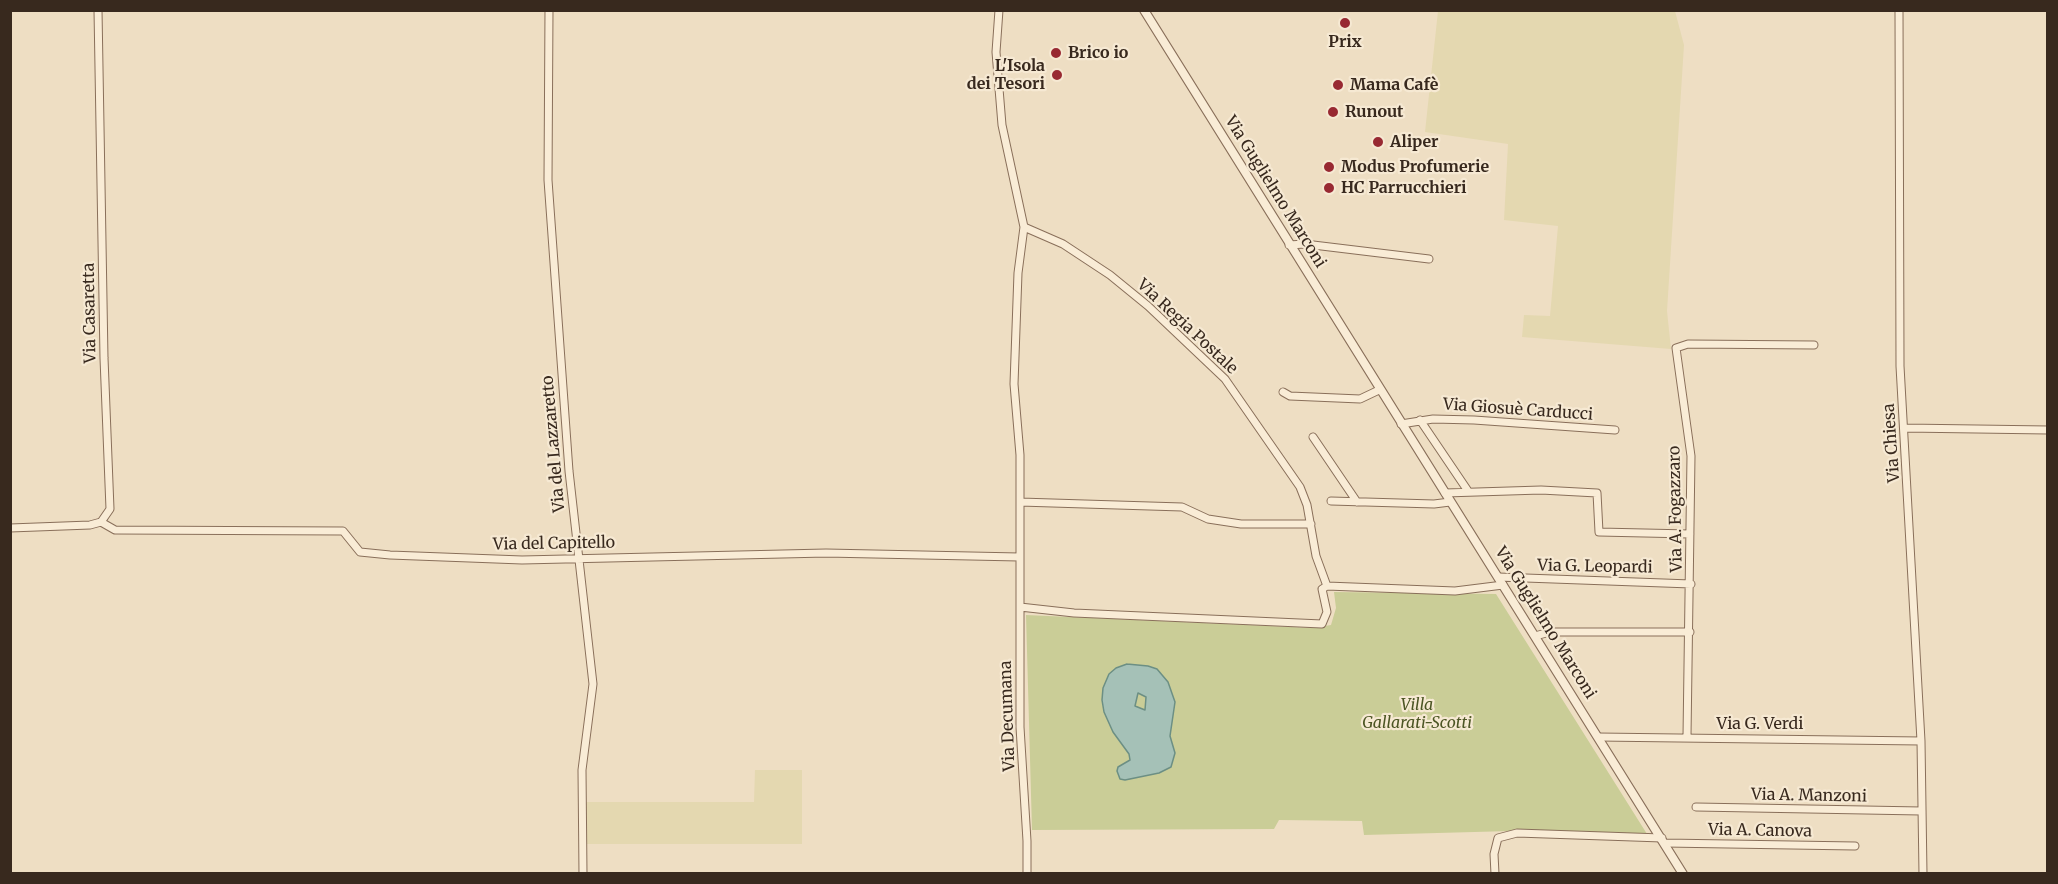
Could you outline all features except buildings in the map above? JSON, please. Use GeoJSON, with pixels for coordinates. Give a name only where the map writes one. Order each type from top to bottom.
{"type":"FeatureCollection","features":[{"type":"Feature","properties":{"kind":"street","name":"Via Casaretta"},"geometry":{"type":"LineString","coordinates":[[98,10],[104,358],[110,509],[102,522]]}},
{"type":"Feature","properties":{"kind":"street","name":"Via del Lazzaretto"},"geometry":{"type":"LineString","coordinates":[[549,10],[548,180],[577,559],[593,684],[582,770],[583,873]]}},
{"type":"Feature","properties":{"kind":"street","name":"Via Decumana"},"geometry":{"type":"LineString","coordinates":[[999,10],[996,52],[1002,124],[1024,228],[1018,273],[1014,384],[1020,502],[1020,715],[1027,841],[1026,873]]}},
{"type":"Feature","properties":{"kind":"street","name":"Via Guglielmo Marconi"},"geometry":{"type":"LineString","coordinates":[[1144,10],[1379,390],[1683,873]]}},
{"type":"Feature","properties":{"kind":"street","name":"Via Chiesa"},"geometry":{"type":"LineString","coordinates":[[1899,10],[1900,366],[1921,741],[1923,873]]}},
{"type":"Feature","properties":{"kind":"street","name":"Via Regia Postale"},"geometry":{"type":"LineString","coordinates":[[1020,607],[1074,613],[1322,624],[1327,612],[1322,589],[1327,586],[1316,556],[1311,524],[1300,487],[1225,379],[1148,306],[1110,275],[1063,244],[1024,228]]}},
{"type":"Feature","properties":{"kind":"street"},"geometry":{"type":"LineString","coordinates":[[1289,245],[1305,244],[1429,259]]}},
{"type":"Feature","properties":{"kind":"street","name":"Via A. Fogazzaro"},"geometry":{"type":"LineString","coordinates":[[1687,736],[1691,584],[1691,456],[1676,348],[1688,344],[1814,345]]}},
{"type":"Feature","properties":{"kind":"street"},"geometry":{"type":"LineString","coordinates":[[1283,392],[1290,396],[1360,399],[1379,390]]}},
{"type":"Feature","properties":{"kind":"street","name":"Via Giosuè Carducci"},"geometry":{"type":"LineString","coordinates":[[1420,420],[1467,491]]}},
{"type":"Feature","properties":{"kind":"street","name":"Via Giosuè Carducci"},"geometry":{"type":"LineString","coordinates":[[1401,424],[1420,420],[1474,420],[1615,430]]}},
{"type":"Feature","properties":{"kind":"street"},"geometry":{"type":"LineString","coordinates":[[1905,428],[2048,429]]}},
{"type":"Feature","properties":{"kind":"street"},"geometry":{"type":"LineString","coordinates":[[1312,437],[1357,501]]}},
{"type":"Feature","properties":{"kind":"street"},"geometry":{"type":"LineString","coordinates":[[1445,493],[1467,491],[1597,492],[1599,532],[1690,534]]}},
{"type":"Feature","properties":{"kind":"street"},"geometry":{"type":"LineString","coordinates":[[1331,501],[1434,504],[1450,502]]}},
{"type":"Feature","properties":{"kind":"street"},"geometry":{"type":"LineString","coordinates":[[1020,502],[1182,507],[1208,519],[1241,524],[1311,524]]}},
{"type":"Feature","properties":{"kind":"street"},"geometry":{"type":"LineString","coordinates":[[10,528],[90,525],[102,522]]}},
{"type":"Feature","properties":{"kind":"street","name":"Via del Capitello"},"geometry":{"type":"LineString","coordinates":[[102,522],[115,530],[343,531],[360,552],[390,555],[577,559],[816,553],[1019,556]]}},
{"type":"Feature","properties":{"kind":"street"},"geometry":{"type":"LineString","coordinates":[[1327,586],[1455,591],[1501,581]]}},
{"type":"Feature","properties":{"kind":"street","name":"Via G. Leopardi"},"geometry":{"type":"LineString","coordinates":[[1501,581],[1691,584]]}},
{"type":"Feature","properties":{"kind":"street"},"geometry":{"type":"LineString","coordinates":[[1535,636],[1550,632],[1690,632]]}},
{"type":"Feature","properties":{"kind":"street","name":"Via G. Verdi"},"geometry":{"type":"LineString","coordinates":[[1598,737],[1687,736],[1921,741]]}},
{"type":"Feature","properties":{"kind":"street","name":"Via A. Manzoni"},"geometry":{"type":"LineString","coordinates":[[1696,807],[1921,811]]}},
{"type":"Feature","properties":{"kind":"street","name":"Via A. Canova"},"geometry":{"type":"LineString","coordinates":[[1495,873],[1494,854],[1498,838],[1517,833],[1663,841],[1855,846]]}},
{"type":"Feature","properties":{"kind":"shaded area"},"geometry":{"type":"Polygon","coordinates":[[[1438,11],[1675,11],[1684,45],[1667,311],[1671,349],[1522,337],[1524,315],[1550,316],[1558,226],[1504,220],[1508,144],[1425,132],[1438,11]]]}},
{"type":"Feature","properties":{"kind":"shaded area"},"geometry":{"type":"Polygon","coordinates":[[[755,770],[802,770],[802,844],[583,844],[583,802],[754,802],[755,770]]]}},
{"type":"Feature","properties":{"kind":"green space","name":"Villa Gallarati-Scotti"},"geometry":{"type":"Polygon","coordinates":[[[1334,592],[1496,594],[1647,834],[1511,831],[1364,835],[1362,821],[1279,820],[1274,829],[1032,830],[1026,615],[1313,628],[1331,625],[1336,608],[1334,592]]]}},
{"type":"Feature","properties":{"kind":"water"},"geometry":{"type":"Polygon","coordinates":[[[1127,664],[1148,666],[1157,669],[1168,682],[1175,702],[1170,736],[1175,753],[1171,767],[1159,773],[1120,779],[1118,767],[1130,760],[1129,754],[1113,732],[1104,712],[1102,700],[1103,688],[1109,674],[1116,668],[1127,664]],[[1138,693],[1135,706],[1145,710],[1146,697],[1138,693]]]}},
{"type":"Feature","properties":{"kind":"place","name":"Prix"},"geometry":{"type":"Point","coordinates":[1345,23]}},
{"type":"Feature","properties":{"kind":"place","name":"Brico io"},"geometry":{"type":"Point","coordinates":[1056,53]}},
{"type":"Feature","properties":{"kind":"place","name":"L'Isola dei Tesori"},"geometry":{"type":"Point","coordinates":[1057,75]}},
{"type":"Feature","properties":{"kind":"place","name":"Mama Cafè"},"geometry":{"type":"Point","coordinates":[1338,85]}},
{"type":"Feature","properties":{"kind":"place","name":"Runout"},"geometry":{"type":"Point","coordinates":[1333,112]}},
{"type":"Feature","properties":{"kind":"place","name":"Aliper"},"geometry":{"type":"Point","coordinates":[1378,142]}},
{"type":"Feature","properties":{"kind":"place","name":"Modus Profumerie"},"geometry":{"type":"Point","coordinates":[1329,167]}},
{"type":"Feature","properties":{"kind":"place","name":"HC Parrucchieri"},"geometry":{"type":"Point","coordinates":[1329,188]}}]}
